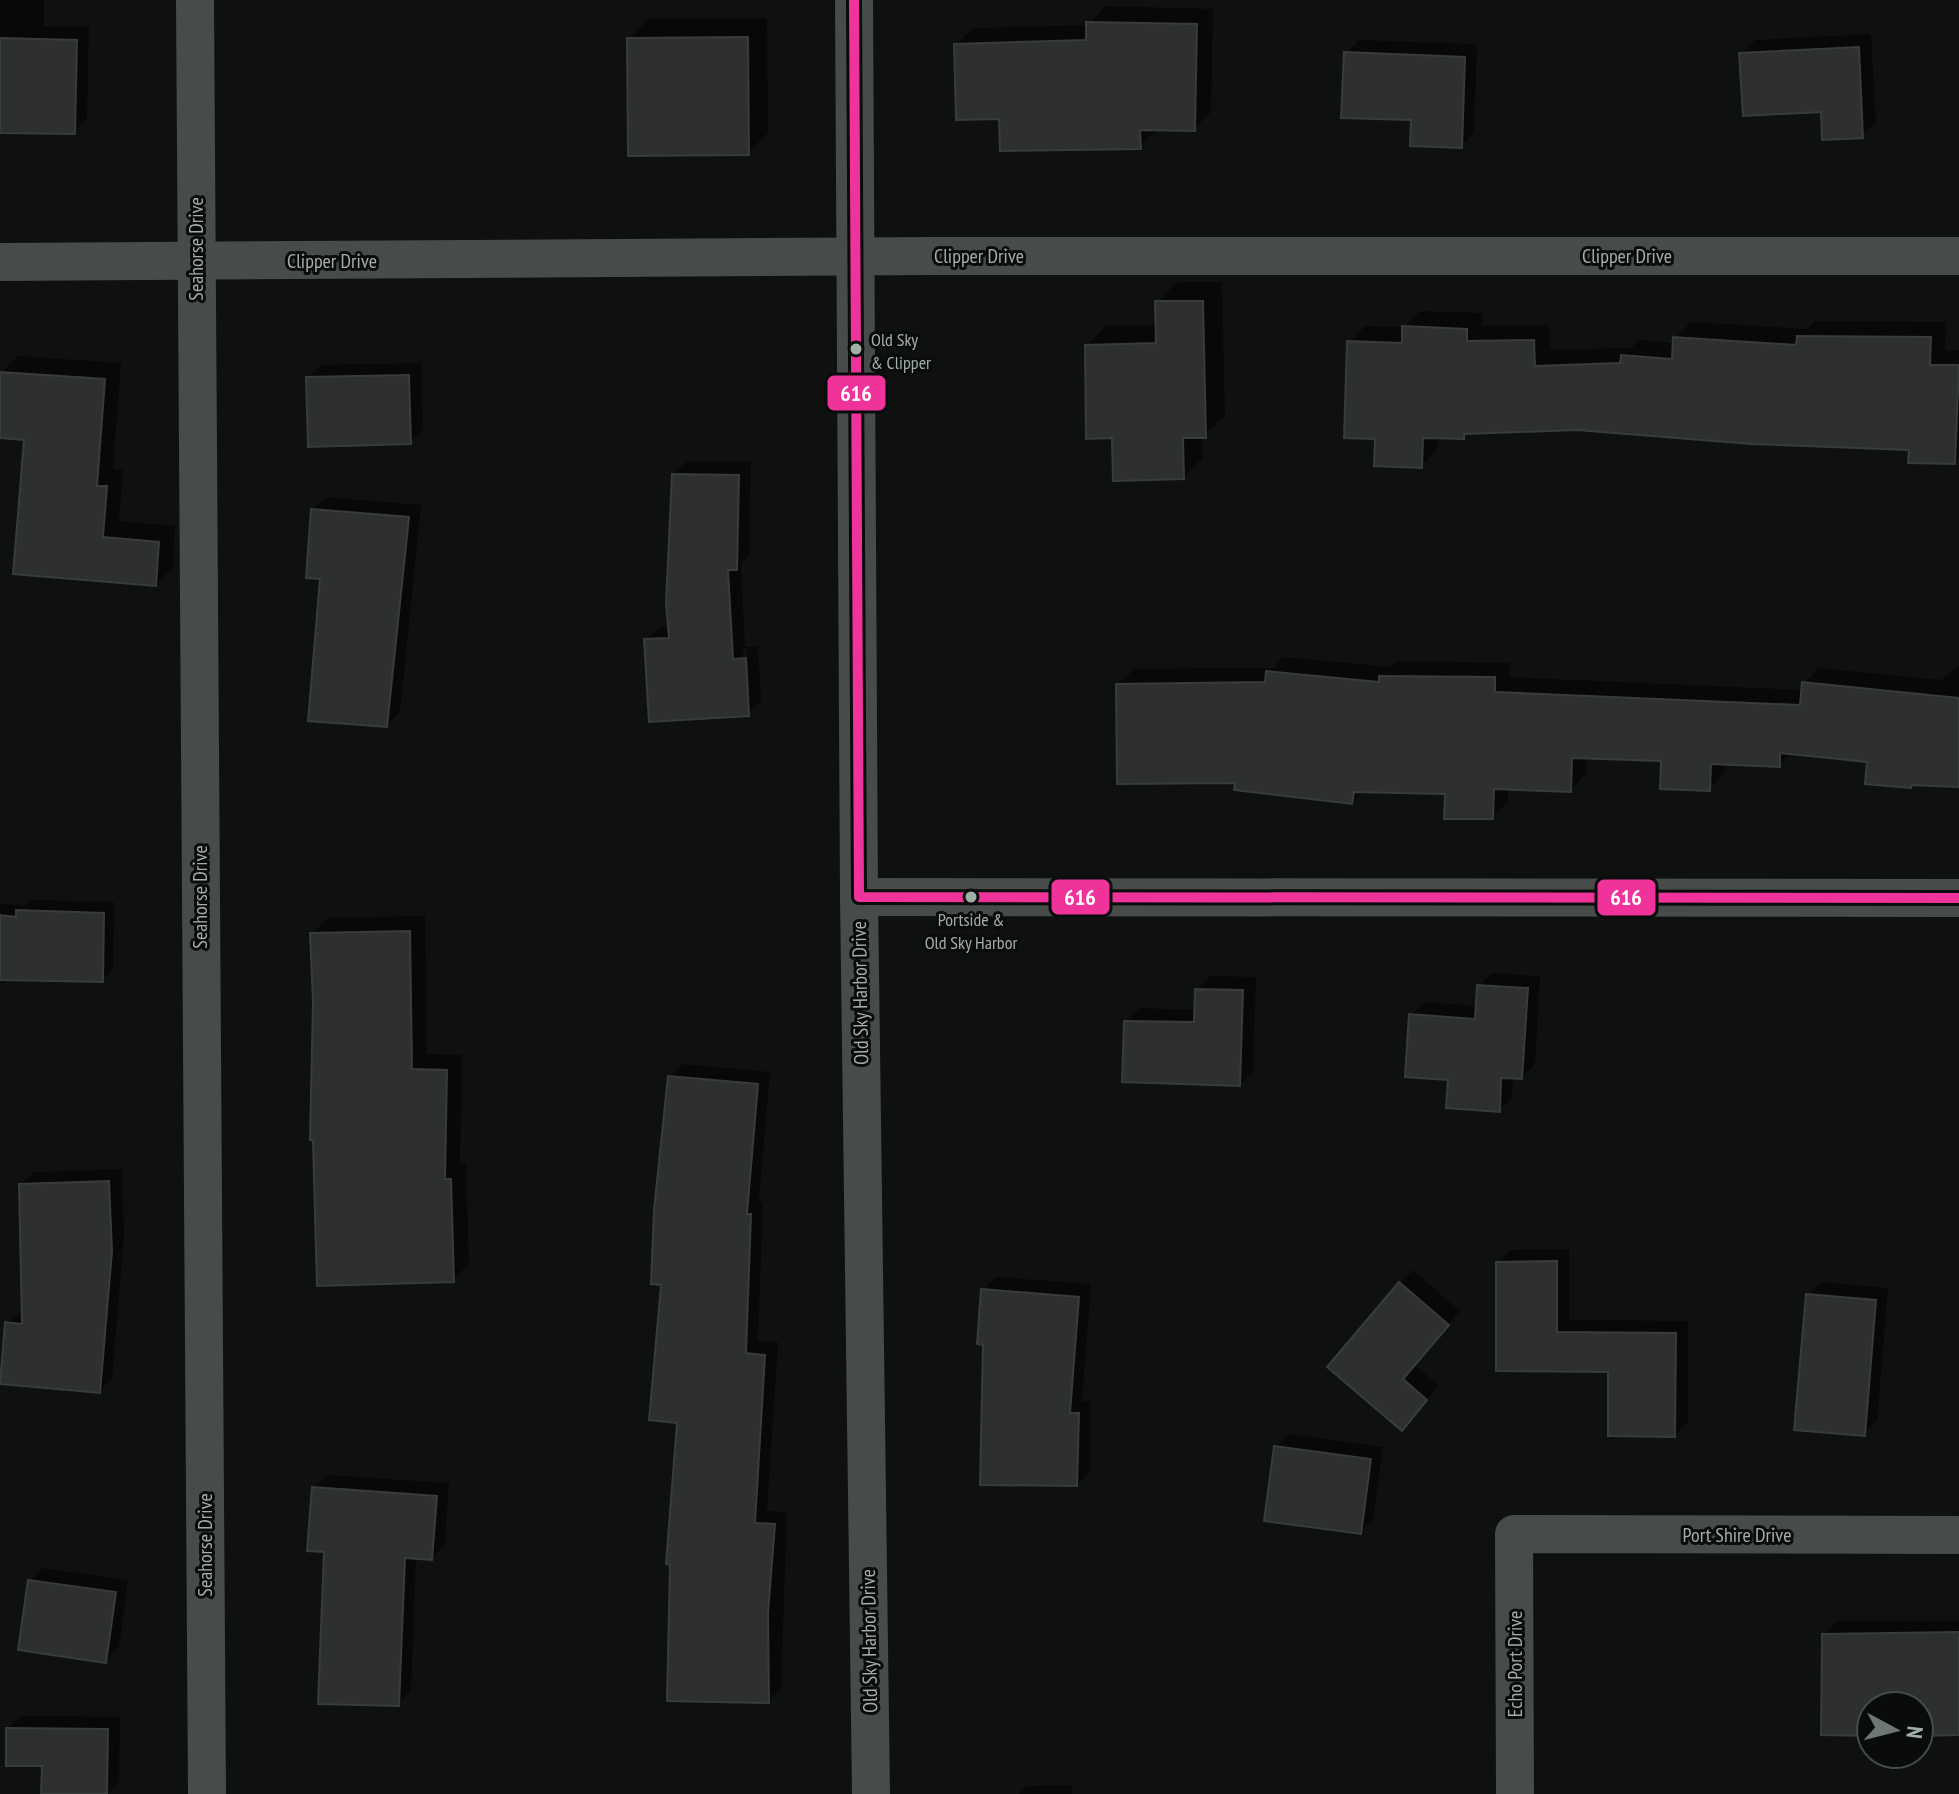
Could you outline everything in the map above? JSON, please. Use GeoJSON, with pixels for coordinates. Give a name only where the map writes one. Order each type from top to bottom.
{"type":"FeatureCollection","features":[{"type":"Feature","properties":{"kind":"street","name":"Seahorse Drive"},"geometry":{"type":"LineString","coordinates":[[195,0],[207,1794]]}},
{"type":"Feature","properties":{"kind":"street","name":"Old Sky Harbor Drive"},"geometry":{"type":"LineString","coordinates":[[854,0],[859,897],[871,1794]]}},
{"type":"Feature","properties":{"kind":"street","name":"Clipper Drive"},"geometry":{"type":"LineString","coordinates":[[0,262],[857,256],[1959,256]]}},
{"type":"Feature","properties":{"kind":"street"},"geometry":{"type":"LineString","coordinates":[[859,897],[1959,898]]}},
{"type":"Feature","properties":{"kind":"street","name":"Port Shire Drive"},"geometry":{"type":"LineString","coordinates":[[1514,1534],[1959,1535]]}},
{"type":"Feature","properties":{"kind":"street","name":"Echo Port Drive"},"geometry":{"type":"LineString","coordinates":[[1514,1534],[1515,1794]]}},
{"type":"Feature","properties":{"kind":"building"},"geometry":{"type":"Polygon","coordinates":[[[1086,22],[1197,24],[1195,131],[1140,130],[1141,149],[1000,151],[999,119],[956,120],[954,44],[1086,40],[1086,22]]]}},
{"type":"Feature","properties":{"kind":"building"},"geometry":{"type":"Polygon","coordinates":[[[748,37],[749,155],[628,156],[627,38],[748,37]]]}},
{"type":"Feature","properties":{"kind":"building"},"geometry":{"type":"Polygon","coordinates":[[[0,38],[77,40],[75,134],[0,133],[0,38]]]}},
{"type":"Feature","properties":{"kind":"building"},"geometry":{"type":"Polygon","coordinates":[[[1859,47],[1863,138],[1822,140],[1821,112],[1743,116],[1739,53],[1859,47]]]}},
{"type":"Feature","properties":{"kind":"building"},"geometry":{"type":"Polygon","coordinates":[[[1344,52],[1465,57],[1462,148],[1410,146],[1411,120],[1341,118],[1344,52]]]}},
{"type":"Feature","properties":{"kind":"building"},"geometry":{"type":"Polygon","coordinates":[[[1155,301],[1203,301],[1206,438],[1183,438],[1184,479],[1113,481],[1112,438],[1086,439],[1085,345],[1156,343],[1155,301]]]}},
{"type":"Feature","properties":{"kind":"building"},"geometry":{"type":"Polygon","coordinates":[[[1402,326],[1467,329],[1467,341],[1534,340],[1535,366],[1620,363],[1621,355],[1672,359],[1673,337],[1796,345],[1797,336],[1931,337],[1930,365],[1959,365],[1955,464],[1908,463],[1909,450],[1751,444],[1577,430],[1464,434],[1464,439],[1423,438],[1422,468],[1374,466],[1375,439],[1344,438],[1347,341],[1402,343],[1402,326]]]}},
{"type":"Feature","properties":{"kind":"building"},"geometry":{"type":"Polygon","coordinates":[[[0,372],[105,379],[97,486],[107,486],[103,537],[159,542],[156,586],[13,574],[24,440],[0,438],[0,372]]]}},
{"type":"Feature","properties":{"kind":"building"},"geometry":{"type":"Polygon","coordinates":[[[409,375],[411,444],[308,447],[306,377],[409,375]]]}},
{"type":"Feature","properties":{"kind":"building"},"geometry":{"type":"Polygon","coordinates":[[[672,474],[739,475],[737,570],[728,570],[733,659],[746,658],[749,716],[649,722],[644,639],[669,638],[666,603],[672,474]]]}},
{"type":"Feature","properties":{"kind":"building"},"geometry":{"type":"Polygon","coordinates":[[[311,509],[409,517],[387,727],[308,721],[320,579],[306,578],[311,509]]]}},
{"type":"Feature","properties":{"kind":"building"},"geometry":{"type":"Polygon","coordinates":[[[1266,671],[1379,682],[1379,676],[1495,677],[1495,692],[1800,705],[1802,682],[1959,698],[1959,787],[1912,785],[1911,788],[1865,784],[1867,762],[1780,753],[1780,767],[1711,764],[1710,791],[1660,789],[1661,761],[1572,758],[1571,792],[1494,789],[1493,819],[1444,819],[1445,794],[1354,792],[1352,804],[1234,790],[1235,783],[1117,784],[1116,684],[1265,682],[1266,671]]]}},
{"type":"Feature","properties":{"kind":"building"},"geometry":{"type":"Polygon","coordinates":[[[16,910],[104,913],[103,982],[0,980],[0,915],[16,917],[16,910]]]}},
{"type":"Feature","properties":{"kind":"building"},"geometry":{"type":"Polygon","coordinates":[[[410,931],[412,1069],[447,1070],[445,1179],[451,1179],[454,1282],[317,1286],[313,1140],[310,1140],[313,1002],[310,933],[410,931]]]}},
{"type":"Feature","properties":{"kind":"building"},"geometry":{"type":"Polygon","coordinates":[[[1477,985],[1528,988],[1522,1079],[1501,1078],[1500,1112],[1446,1108],[1448,1080],[1405,1077],[1409,1014],[1475,1019],[1477,985]]]}},
{"type":"Feature","properties":{"kind":"building"},"geometry":{"type":"Polygon","coordinates":[[[1195,989],[1243,990],[1240,1086],[1122,1082],[1124,1021],[1194,1022],[1195,989]]]}},
{"type":"Feature","properties":{"kind":"building"},"geometry":{"type":"Polygon","coordinates":[[[668,1076],[758,1084],[747,1214],[751,1214],[746,1353],[765,1355],[755,1523],[775,1524],[768,1613],[769,1703],[667,1701],[670,1565],[666,1564],[677,1423],[649,1420],[661,1285],[651,1284],[654,1210],[668,1076]]]}},
{"type":"Feature","properties":{"kind":"building"},"geometry":{"type":"Polygon","coordinates":[[[109,1181],[112,1251],[100,1393],[0,1384],[5,1322],[22,1324],[19,1184],[109,1181]]]}},
{"type":"Feature","properties":{"kind":"building"},"geometry":{"type":"Polygon","coordinates":[[[1557,1261],[1557,1332],[1676,1333],[1675,1437],[1608,1436],[1608,1372],[1496,1371],[1496,1262],[1557,1261]]]}},
{"type":"Feature","properties":{"kind":"building"},"geometry":{"type":"Polygon","coordinates":[[[1399,1282],[1449,1325],[1403,1379],[1427,1400],[1402,1431],[1327,1367],[1399,1282]]]}},
{"type":"Feature","properties":{"kind":"building"},"geometry":{"type":"Polygon","coordinates":[[[981,1289],[1079,1297],[1070,1413],[1079,1413],[1077,1486],[980,1485],[983,1345],[977,1344],[981,1289]]]}},
{"type":"Feature","properties":{"kind":"building"},"geometry":{"type":"Polygon","coordinates":[[[1806,1294],[1876,1300],[1865,1436],[1794,1430],[1806,1294]]]}},
{"type":"Feature","properties":{"kind":"building"},"geometry":{"type":"Polygon","coordinates":[[[1274,1446],[1371,1459],[1361,1534],[1264,1521],[1274,1446]]]}},
{"type":"Feature","properties":{"kind":"building"},"geometry":{"type":"Polygon","coordinates":[[[312,1487],[437,1496],[432,1560],[405,1558],[399,1706],[318,1704],[324,1552],[307,1551],[312,1487]]]}},
{"type":"Feature","properties":{"kind":"building"},"geometry":{"type":"Polygon","coordinates":[[[28,1580],[116,1592],[106,1663],[18,1650],[28,1580]]]}},
{"type":"Feature","properties":{"kind":"building"},"geometry":{"type":"Polygon","coordinates":[[[1959,1632],[1959,1735],[1935,1736],[1935,1690],[1855,1690],[1855,1736],[1821,1735],[1822,1634],[1959,1632]]]}},
{"type":"Feature","properties":{"kind":"building"},"geometry":{"type":"Polygon","coordinates":[[[6,1728],[108,1729],[107,1794],[41,1794],[42,1766],[6,1766],[6,1728]]]}},
{"type":"Feature","properties":{"kind":"transit line","name":"616"},"geometry":{"type":"LineString","coordinates":[[854,0],[859,897],[1959,898]]}},
{"type":"Feature","properties":{"kind":"place","name":"Old Sky & Clipper"},"geometry":{"type":"Point","coordinates":[856,349]}},
{"type":"Feature","properties":{"kind":"place","name":"Portside & Old Sky Harbor"},"geometry":{"type":"Point","coordinates":[971,897]}}]}
